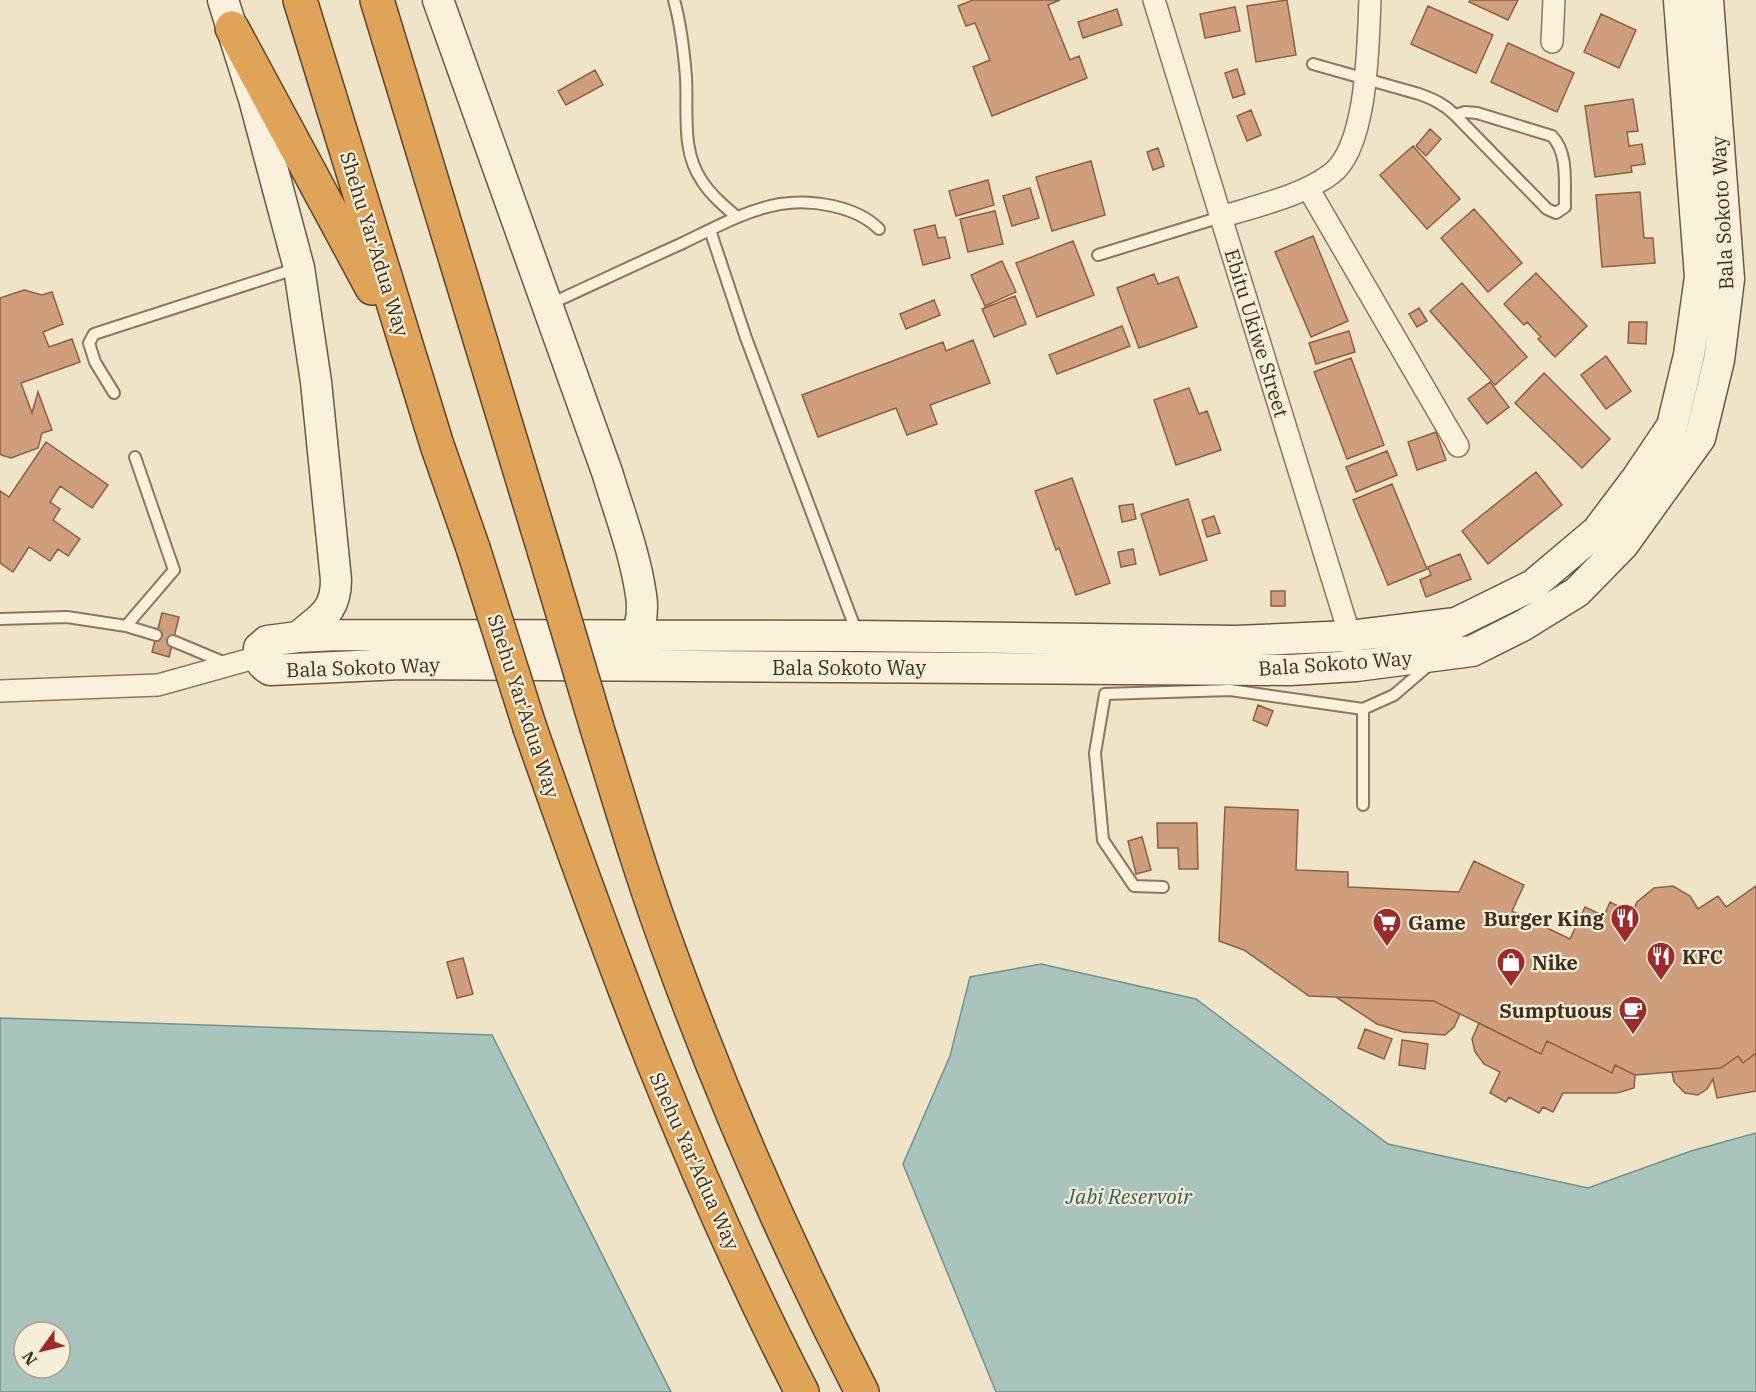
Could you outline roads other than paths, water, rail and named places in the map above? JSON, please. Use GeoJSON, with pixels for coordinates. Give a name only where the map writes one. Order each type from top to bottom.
{"type":"FeatureCollection","features":[{"type":"Feature","properties":{"kind":"highway","name":"Shehu Yar'Adua Way"},"geometry":{"type":"LineString","coordinates":[[300,0],[437,445],[473,548],[530,728],[625,994],[676,1120],[743,1269],[802,1392]]}},
{"type":"Feature","properties":{"kind":"highway"},"geometry":{"type":"LineString","coordinates":[[377,0],[597,728],[672,959],[768,1198],[862,1392]]}},
{"type":"Feature","properties":{"kind":"highway"},"geometry":{"type":"LineString","coordinates":[[394,0],[402,45],[441,208]]}},
{"type":"Feature","properties":{"kind":"highway"},"geometry":{"type":"LineString","coordinates":[[228,14],[380,304],[437,445]]}},
{"type":"Feature","properties":{"kind":"street"},"geometry":{"type":"LineString","coordinates":[[438,0],[607,472],[641,595],[642,610],[633,645],[622,656],[597,665]]}},
{"type":"Feature","properties":{"kind":"street","name":"Ebitu Ukiwe Street"},"geometry":{"type":"LineString","coordinates":[[1154,0],[1350,636],[1356,666]]}},
{"type":"Feature","properties":{"kind":"street"},"geometry":{"type":"LineString","coordinates":[[1221,217],[1308,188],[1333,173],[1351,149],[1367,80],[1370,0]]}},
{"type":"Feature","properties":{"kind":"street"},"geometry":{"type":"LineString","coordinates":[[1552,42],[1554,0]]}},
{"type":"Feature","properties":{"kind":"street","name":"Bala Sokoto Way"},"geometry":{"type":"LineString","coordinates":[[245,661],[267,641],[298,637],[637,635],[1236,641],[1350,636],[1456,623],[1533,585],[1597,531],[1672,426],[1689,355],[1700,277],[1679,0]]}},
{"type":"Feature","properties":{"kind":"street","name":"Bala Sokoto Way"},"geometry":{"type":"LineString","coordinates":[[245,661],[262,665],[270,670],[401,664],[597,665],[1104,681],[1356,666],[1472,651],[1522,626],[1577,592],[1623,545],[1700,438],[1719,360],[1729,279],[1708,0]]}},
{"type":"Feature","properties":{"kind":"street"},"geometry":{"type":"LineString","coordinates":[[228,14],[254,99],[298,268],[317,393],[336,597],[331,607],[298,637]]}},
{"type":"Feature","properties":{"kind":"street"},"geometry":{"type":"LineString","coordinates":[[1308,188],[1458,446]]}},
{"type":"Feature","properties":{"kind":"street"},"geometry":{"type":"LineString","coordinates":[[336,580],[353,636],[368,653],[379,660],[401,664]]}},
{"type":"Feature","properties":{"kind":"street"},"geometry":{"type":"LineString","coordinates":[[641,595],[662,627],[678,637]]}},
{"type":"Feature","properties":{"kind":"street"},"geometry":{"type":"LineString","coordinates":[[0,691],[158,685],[245,661]]}},
{"type":"Feature","properties":{"kind":"lane"},"geometry":{"type":"LineString","coordinates":[[674,0],[680,19],[686,77],[687,141],[692,161],[701,180],[716,199],[737,217]]}},
{"type":"Feature","properties":{"kind":"lane"},"geometry":{"type":"LineString","coordinates":[[1313,64],[1432,98],[1446,106],[1547,209],[1556,213],[1565,207],[1563,155],[1559,144],[1552,136],[1477,113],[1465,112],[1455,115]]}},
{"type":"Feature","properties":{"kind":"lane"},"geometry":{"type":"LineString","coordinates":[[547,306],[737,217],[779,204],[800,202],[849,211],[869,219],[879,229]]}},
{"type":"Feature","properties":{"kind":"lane"},"geometry":{"type":"LineString","coordinates":[[1098,255],[1221,217]]}},
{"type":"Feature","properties":{"kind":"lane"},"geometry":{"type":"LineString","coordinates":[[710,230],[746,338],[858,636]]}},
{"type":"Feature","properties":{"kind":"lane"},"geometry":{"type":"LineString","coordinates":[[114,393],[95,362],[89,343],[94,334],[298,268]]}},
{"type":"Feature","properties":{"kind":"lane"},"geometry":{"type":"LineString","coordinates":[[126,626],[174,570],[135,457]]}},
{"type":"Feature","properties":{"kind":"lane"},"geometry":{"type":"LineString","coordinates":[[0,619],[67,617],[126,626],[156,635]]}},
{"type":"Feature","properties":{"kind":"lane"},"geometry":{"type":"LineString","coordinates":[[173,641],[245,661]]}},
{"type":"Feature","properties":{"kind":"lane"},"geometry":{"type":"LineString","coordinates":[[1163,887],[1134,886],[1103,840],[1095,753],[1104,681],[1230,690],[1363,709],[1394,695],[1441,655]]}},
{"type":"Feature","properties":{"kind":"lane"},"geometry":{"type":"LineString","coordinates":[[1363,709],[1363,806]]}},
{"type":"Feature","properties":{"kind":"water","name":"Jabi Reservoir"},"geometry":{"type":"Polygon","coordinates":[[[1041,964],[1196,999],[1388,1144],[1588,1188],[1691,1151],[1756,1133],[1756,1392],[996,1392],[903,1164],[950,1056],[970,977],[1041,964]]]}},
{"type":"Feature","properties":{"kind":"water"},"geometry":{"type":"Polygon","coordinates":[[[0,1018],[492,1035],[671,1392],[0,1392],[0,1018]]]}},
{"type":"Feature","properties":{"kind":"place","name":"Burger King"},"geometry":{"type":"Point","coordinates":[1625,944]}},
{"type":"Feature","properties":{"kind":"place","name":"Game"},"geometry":{"type":"Point","coordinates":[1387,948]}},
{"type":"Feature","properties":{"kind":"place","name":"KFC"},"geometry":{"type":"Point","coordinates":[1661,982]}},
{"type":"Feature","properties":{"kind":"place","name":"Nike"},"geometry":{"type":"Point","coordinates":[1511,988]}},
{"type":"Feature","properties":{"kind":"place","name":"Sumptuous"},"geometry":{"type":"Point","coordinates":[1633,1036]}}]}
